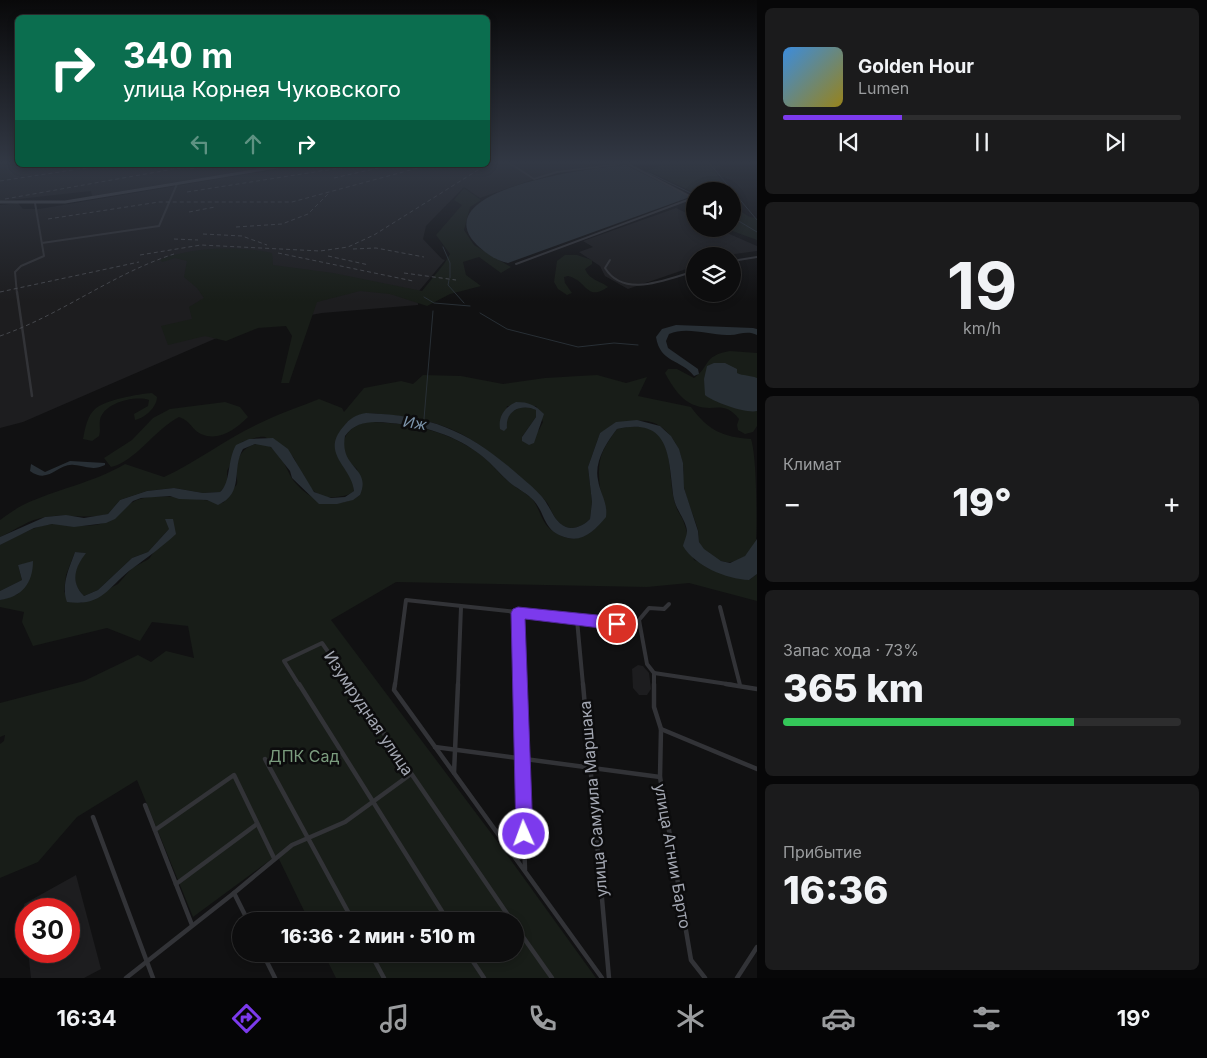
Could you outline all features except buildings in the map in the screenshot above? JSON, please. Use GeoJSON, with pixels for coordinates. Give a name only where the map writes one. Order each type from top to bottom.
{"type":"FeatureCollection","features":[{"type":"Feature","properties":{"kind":"street"},"geometry":{"type":"LineString","coordinates":[[32,396],[26,346],[19,318],[15,272],[20,266],[43,258],[37,210]]}},
{"type":"Feature","properties":{"kind":"street"},"geometry":{"type":"LineString","coordinates":[[42,243],[159,226],[166,210]]}},
{"type":"Feature","properties":{"kind":"street"},"geometry":{"type":"LineString","coordinates":[[516,264],[662,210]]}},
{"type":"Feature","properties":{"kind":"street"},"geometry":{"type":"LineString","coordinates":[[741,260],[757,257]]}},
{"type":"Feature","properties":{"kind":"street"},"geometry":{"type":"LineString","coordinates":[[610,260],[605,268],[607,273],[617,281],[632,286],[659,282],[686,274]]}},
{"type":"Feature","properties":{"kind":"street"},"geometry":{"type":"LineString","coordinates":[[602,978],[394,690],[406,600],[635,626]]}},
{"type":"Feature","properties":{"kind":"street"},"geometry":{"type":"LineString","coordinates":[[669,604],[664,609],[649,608],[639,620],[647,664],[654,673],[757,689]]}},
{"type":"Feature","properties":{"kind":"street"},"geometry":{"type":"LineString","coordinates":[[454,773],[462,607]]}},
{"type":"Feature","properties":{"kind":"street"},"geometry":{"type":"LineString","coordinates":[[720,607],[740,686]]}},
{"type":"Feature","properties":{"kind":"street"},"geometry":{"type":"LineString","coordinates":[[518,613],[526,872]]}},
{"type":"Feature","properties":{"kind":"street","name":"улица Самуила Маршака"},"geometry":{"type":"LineString","coordinates":[[577,620],[609,978]]}},
{"type":"Feature","properties":{"kind":"street","name":"Изумрудная улица"},"geometry":{"type":"LineString","coordinates":[[442,912],[284,661],[322,643],[506,912]]}},
{"type":"Feature","properties":{"kind":"street","name":"улица Агнии Барто"},"geometry":{"type":"LineString","coordinates":[[654,673],[654,707],[661,729],[660,778],[691,960],[705,978]]}},
{"type":"Feature","properties":{"kind":"street"},"geometry":{"type":"LineString","coordinates":[[661,729],[757,769]]}},
{"type":"Feature","properties":{"kind":"street"},"geometry":{"type":"LineString","coordinates":[[434,747],[660,778]]}},
{"type":"Feature","properties":{"kind":"street"},"geometry":{"type":"LineString","coordinates":[[265,759],[348,912]]}},
{"type":"Feature","properties":{"kind":"street"},"geometry":{"type":"LineString","coordinates":[[126,978],[234,894],[274,858],[292,845],[345,822],[411,774]]}},
{"type":"Feature","properties":{"kind":"street"},"geometry":{"type":"LineString","coordinates":[[155,830],[228,777],[234,776],[274,858]]}},
{"type":"Feature","properties":{"kind":"street"},"geometry":{"type":"LineString","coordinates":[[145,805],[192,925]]}},
{"type":"Feature","properties":{"kind":"street"},"geometry":{"type":"LineString","coordinates":[[93,817],[153,978]]}},
{"type":"Feature","properties":{"kind":"street"},"geometry":{"type":"LineString","coordinates":[[176,884],[257,824]]}},
{"type":"Feature","properties":{"kind":"street"},"geometry":{"type":"LineString","coordinates":[[234,894],[243,912]]}},
{"type":"Feature","properties":{"kind":"street"},"geometry":{"type":"LineString","coordinates":[[524,938],[552,978]]}},
{"type":"Feature","properties":{"kind":"street"},"geometry":{"type":"LineString","coordinates":[[737,978],[757,947]]}},
{"type":"Feature","properties":{"kind":"street"},"geometry":{"type":"LineString","coordinates":[[267,962],[275,978]]}},
{"type":"Feature","properties":{"kind":"street"},"geometry":{"type":"LineString","coordinates":[[375,962],[384,978]]}},
{"type":"Feature","properties":{"kind":"street"},"geometry":{"type":"LineString","coordinates":[[473,962],[484,978]]}},
{"type":"Feature","properties":{"kind":"shaded area"},"geometry":{"type":"Polygon","coordinates":[[[0,210],[442,210],[426,226],[423,239],[445,260],[419,291],[418,305],[322,313],[242,327],[23,422],[0,428],[0,210]]]}},
{"type":"Feature","properties":{"kind":"shaded area"},"geometry":{"type":"Polygon","coordinates":[[[671,210],[679,210],[686,213],[686,237],[736,237],[757,246],[757,251],[741,253],[741,247],[686,247],[686,269],[628,289],[605,276],[600,266],[579,252],[593,247],[583,241],[671,210]]]}},
{"type":"Feature","properties":{"kind":"shaded area"},"geometry":{"type":"Polygon","coordinates":[[[638,665],[643,666],[649,673],[651,689],[647,695],[639,695],[633,688],[632,669],[638,665]]]}},
{"type":"Feature","properties":{"kind":"shaded area"},"geometry":{"type":"Polygon","coordinates":[[[76,875],[101,969],[84,978],[31,978],[29,963],[80,963],[80,898],[35,898],[76,875]]]}},
{"type":"Feature","properties":{"kind":"green space"},"geometry":{"type":"Polygon","coordinates":[[[458,210],[469,210],[464,230],[474,245],[511,267],[501,273],[479,257],[463,262],[466,275],[481,286],[450,294],[427,306],[390,294],[360,291],[317,302],[289,383],[281,383],[292,336],[286,326],[258,328],[226,341],[205,336],[168,345],[161,326],[192,319],[189,307],[204,298],[197,288],[184,277],[187,261],[175,258],[162,262],[160,260],[164,258],[204,250],[245,249],[272,253],[273,265],[333,273],[422,291],[450,254],[436,235],[458,210]]]}},
{"type":"Feature","properties":{"kind":"green space"},"geometry":{"type":"Polygon","coordinates":[[[741,212],[750,217],[757,218],[757,240],[741,234],[741,212]]]}},
{"type":"Feature","properties":{"kind":"green space"},"geometry":{"type":"Polygon","coordinates":[[[565,255],[577,255],[592,260],[592,264],[585,269],[587,273],[608,287],[601,291],[591,291],[580,282],[568,276],[564,277],[565,283],[572,293],[567,295],[558,289],[554,282],[557,261],[565,255]]]}},
{"type":"Feature","properties":{"kind":"green space"},"geometry":{"type":"Polygon","coordinates":[[[730,351],[757,353],[757,426],[753,432],[745,434],[738,430],[739,419],[734,413],[724,408],[703,408],[692,404],[678,393],[665,373],[668,369],[677,369],[694,378],[715,356],[730,351]]]}},
{"type":"Feature","properties":{"kind":"green space"},"geometry":{"type":"Polygon","coordinates":[[[423,375],[461,376],[503,384],[545,378],[597,375],[626,383],[647,377],[638,396],[691,407],[703,421],[716,431],[751,439],[756,490],[756,540],[754,545],[743,558],[732,562],[718,560],[702,548],[685,493],[683,465],[680,454],[669,434],[654,423],[647,421],[631,422],[614,426],[600,433],[588,467],[592,502],[590,519],[579,526],[569,528],[557,520],[548,504],[527,482],[468,437],[441,425],[426,421],[373,414],[359,415],[353,418],[342,428],[337,437],[350,472],[354,491],[348,495],[327,497],[320,495],[309,486],[292,456],[267,438],[260,437],[242,442],[227,471],[227,484],[220,492],[203,493],[174,488],[147,491],[120,500],[108,514],[100,516],[54,516],[40,518],[28,522],[0,537],[0,520],[17,508],[36,499],[113,471],[125,464],[164,477],[234,436],[273,417],[319,399],[342,408],[344,412],[364,388],[401,381],[413,384],[423,375]],[[507,406],[506,420],[519,408],[527,407],[536,410],[536,417],[522,437],[539,430],[543,422],[536,406],[507,406]]]}},
{"type":"Feature","properties":{"kind":"green space"},"geometry":{"type":"Polygon","coordinates":[[[152,393],[157,397],[155,405],[143,417],[135,420],[134,414],[148,406],[149,400],[136,399],[120,402],[102,414],[99,436],[92,441],[83,439],[90,415],[95,409],[122,398],[152,393]]]}},
{"type":"Feature","properties":{"kind":"green space"},"geometry":{"type":"Polygon","coordinates":[[[225,402],[240,407],[248,417],[227,433],[214,436],[201,434],[179,417],[170,422],[137,452],[120,464],[111,467],[104,458],[132,440],[153,418],[170,409],[225,402]]]}},
{"type":"Feature","properties":{"kind":"green space","name":"ДПК Сад"},"geometry":{"type":"Polygon","coordinates":[[[366,422],[381,422],[427,429],[455,439],[481,455],[511,483],[530,497],[549,528],[559,535],[576,538],[586,535],[597,527],[601,497],[599,470],[601,457],[603,450],[617,429],[638,427],[652,430],[661,437],[666,448],[677,510],[685,525],[694,560],[749,580],[757,574],[757,601],[689,583],[647,587],[396,582],[331,620],[494,837],[596,978],[336,978],[328,962],[524,962],[524,912],[305,912],[277,855],[193,917],[137,780],[77,817],[38,862],[0,878],[0,744],[4,741],[5,735],[0,737],[0,703],[84,681],[138,655],[151,662],[166,651],[194,658],[188,626],[152,622],[140,641],[107,628],[33,646],[22,622],[24,612],[0,607],[0,600],[18,594],[33,562],[18,565],[22,580],[0,591],[0,545],[26,532],[46,525],[84,526],[103,523],[116,517],[134,501],[140,499],[180,497],[223,503],[237,484],[236,468],[238,458],[247,448],[260,444],[272,448],[278,454],[293,480],[315,499],[333,503],[351,500],[360,495],[357,469],[345,456],[343,449],[346,436],[357,425],[366,422]],[[169,529],[148,552],[132,558],[98,590],[84,596],[77,585],[75,575],[78,564],[85,553],[75,552],[66,575],[64,592],[81,603],[118,584],[132,568],[149,559],[169,529]]]}},
{"type":"Feature","properties":{"kind":"water"},"geometry":{"type":"Polygon","coordinates":[[[474,210],[655,210],[508,263],[488,254],[471,238],[467,220],[474,210]]]}},
{"type":"Feature","properties":{"kind":"water"},"geometry":{"type":"Polygon","coordinates":[[[676,325],[753,328],[757,329],[757,335],[746,333],[722,335],[691,331],[669,334],[666,341],[668,348],[698,369],[699,374],[694,376],[683,366],[666,356],[658,345],[656,337],[662,329],[676,325]]]}},
{"type":"Feature","properties":{"kind":"water"},"geometry":{"type":"Polygon","coordinates":[[[714,363],[725,363],[737,369],[737,373],[757,378],[757,411],[746,411],[730,407],[705,395],[704,379],[707,366],[714,363]]]}},
{"type":"Feature","properties":{"kind":"water"},"geometry":{"type":"Polygon","coordinates":[[[516,402],[538,408],[544,414],[534,443],[529,445],[522,441],[522,437],[536,417],[536,410],[525,407],[515,410],[509,417],[507,428],[504,431],[500,429],[500,420],[503,412],[516,402]]]}},
{"type":"Feature","properties":{"kind":"water","name":"Иж"},"geometry":{"type":"Polygon","coordinates":[[[366,413],[415,418],[455,431],[473,441],[491,453],[531,486],[544,499],[557,520],[569,528],[579,526],[590,519],[592,502],[588,467],[600,433],[616,422],[637,420],[660,426],[671,436],[679,449],[683,463],[684,488],[698,531],[699,542],[704,549],[721,561],[730,563],[745,556],[757,539],[757,574],[749,580],[721,574],[695,560],[688,553],[683,546],[687,531],[674,499],[668,457],[664,445],[658,435],[649,429],[635,427],[617,429],[599,460],[597,473],[605,502],[606,517],[589,534],[574,539],[559,535],[553,531],[531,498],[509,482],[482,456],[461,442],[438,432],[414,426],[377,422],[365,423],[354,427],[345,436],[344,447],[346,455],[359,473],[363,486],[360,495],[353,500],[337,504],[319,504],[292,478],[290,471],[271,447],[255,444],[243,449],[232,494],[218,505],[207,500],[179,499],[170,496],[141,498],[133,501],[115,519],[106,523],[74,527],[52,524],[34,528],[0,545],[0,537],[45,517],[66,515],[84,518],[108,514],[120,500],[147,491],[174,488],[203,493],[220,492],[226,483],[231,457],[236,445],[249,439],[273,438],[288,449],[314,492],[331,498],[345,497],[354,491],[352,482],[336,453],[337,437],[350,419],[366,413]]]}},
{"type":"Feature","properties":{"kind":"water"},"geometry":{"type":"Polygon","coordinates":[[[70,461],[105,463],[105,465],[93,468],[68,465],[42,476],[30,471],[31,464],[45,472],[70,461]]]}},
{"type":"Feature","properties":{"kind":"water"},"geometry":{"type":"Polygon","coordinates":[[[165,519],[173,519],[176,534],[166,543],[125,575],[105,594],[89,601],[79,603],[67,602],[65,583],[75,552],[86,553],[79,564],[76,575],[77,585],[84,596],[98,590],[132,558],[148,552],[169,529],[165,519]]]}},
{"type":"Feature","properties":{"kind":"water"},"geometry":{"type":"Polygon","coordinates":[[[33,561],[31,576],[25,588],[14,596],[0,600],[0,591],[22,580],[18,565],[33,561]]]}},
{"type":"Feature","properties":{"kind":"waterway"},"geometry":{"type":"LineString","coordinates":[[748,210],[757,220]]}},
{"type":"Feature","properties":{"kind":"waterway"},"geometry":{"type":"LineString","coordinates":[[741,222],[757,232]]}},
{"type":"Feature","properties":{"kind":"waterway"},"geometry":{"type":"LineString","coordinates":[[443,247],[450,263],[450,278]]}},
{"type":"Feature","properties":{"kind":"waterway"},"geometry":{"type":"LineString","coordinates":[[449,280],[448,285],[464,303]]}},
{"type":"Feature","properties":{"kind":"waterway"},"geometry":{"type":"LineString","coordinates":[[424,297],[434,303],[470,306]]}},
{"type":"Feature","properties":{"kind":"waterway"},"geometry":{"type":"LineString","coordinates":[[424,419],[433,311]]}},
{"type":"Feature","properties":{"kind":"waterway"},"geometry":{"type":"LineString","coordinates":[[480,313],[507,329],[578,347],[614,343],[638,345]]}},
{"type":"Feature","properties":{"kind":"railway"},"geometry":{"type":"LineString","coordinates":[[48,219],[109,210]]}},
{"type":"Feature","properties":{"kind":"railway"},"geometry":{"type":"LineString","coordinates":[[189,212],[201,210]]}},
{"type":"Feature","properties":{"kind":"railway"},"geometry":{"type":"LineString","coordinates":[[236,227],[282,224],[308,214],[312,210]]}},
{"type":"Feature","properties":{"kind":"railway"},"geometry":{"type":"LineString","coordinates":[[140,255],[201,245],[320,251],[348,247],[374,235],[415,210]]}},
{"type":"Feature","properties":{"kind":"railway"},"geometry":{"type":"LineString","coordinates":[[203,234],[242,236],[267,245]]}},
{"type":"Feature","properties":{"kind":"railway"},"geometry":{"type":"LineString","coordinates":[[174,239],[198,240]]}},
{"type":"Feature","properties":{"kind":"railway"},"geometry":{"type":"LineString","coordinates":[[353,249],[376,248],[424,257]]}},
{"type":"Feature","properties":{"kind":"railway"},"geometry":{"type":"LineString","coordinates":[[278,253],[413,281]]}},
{"type":"Feature","properties":{"kind":"railway"},"geometry":{"type":"LineString","coordinates":[[0,336],[44,317],[129,272],[174,254]]}},
{"type":"Feature","properties":{"kind":"railway"},"geometry":{"type":"LineString","coordinates":[[328,256],[369,265]]}},
{"type":"Feature","properties":{"kind":"railway"},"geometry":{"type":"LineString","coordinates":[[0,292],[139,262]]}},
{"type":"Feature","properties":{"kind":"railway"},"geometry":{"type":"LineString","coordinates":[[404,273],[456,280]]}},
{"type":"Feature","properties":{"kind":"route"},"geometry":{"type":"LineString","coordinates":[[524,834],[518,613],[617,624]]}}]}
